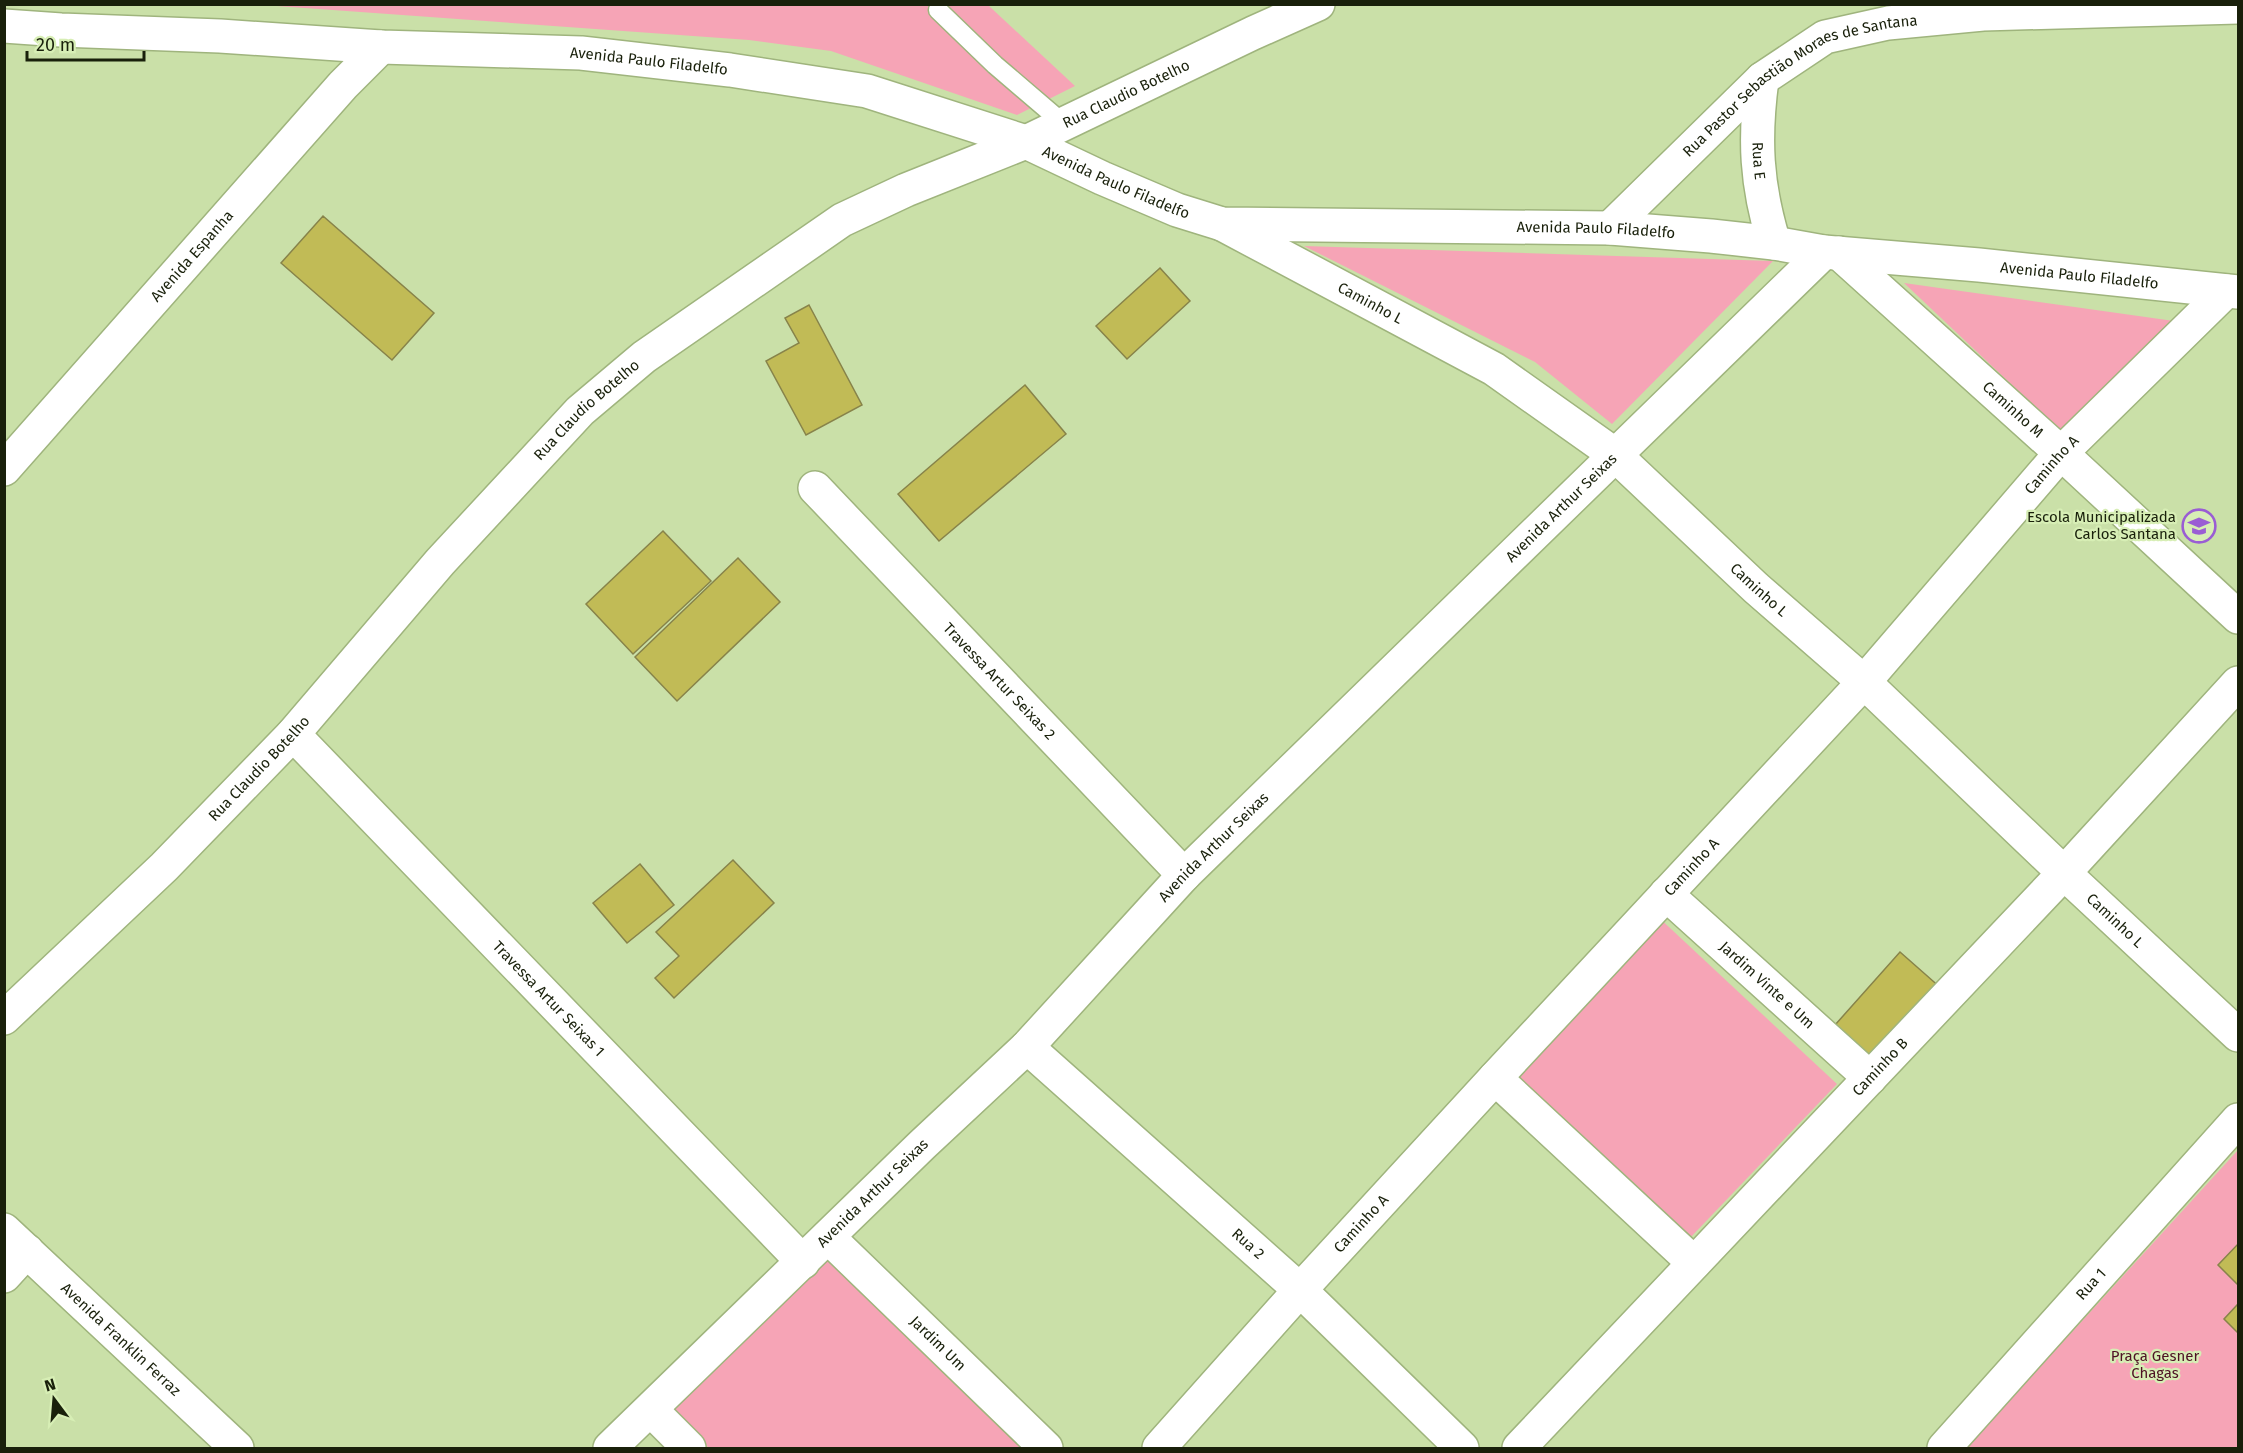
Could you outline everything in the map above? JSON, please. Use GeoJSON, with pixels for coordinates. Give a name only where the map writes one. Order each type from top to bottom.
{"type":"FeatureCollection","features":[{"type":"Feature","properties":{"kind":"street","name":"Rua Claudio Botelho"},"geometry":{"type":"LineString","coordinates":[[4,1018],[164,867],[293,734],[440,562],[580,411],[644,357],[842,220],[906,190],[1026,142],[1318,4]]}},
{"type":"Feature","properties":{"kind":"street","name":"Rua Pastor Sebastião Moraes de Santana"},"geometry":{"type":"LineString","coordinates":[[1610,228],[1762,78],[1825,37],[1888,23],[1987,9],[2238,7]]}},
{"type":"Feature","properties":{"kind":"street","name":"Avenida Paulo Filadelfo"},"geometry":{"type":"LineString","coordinates":[[4,26],[220,36],[381,47],[580,54],[730,70],[867,91],[1026,142],[1177,210],[1222,224],[1610,228],[1774,243],[1832,252],[2232,292]]}},
{"type":"Feature","properties":{"kind":"street","name":"Avenida Espanha"},"geometry":{"type":"LineString","coordinates":[[4,469],[343,85],[381,47]]}},
{"type":"Feature","properties":{"kind":"street","name":"Rua E"},"geometry":{"type":"LineString","coordinates":[[1762,78],[1756,137],[1759,182],[1774,243]]}},
{"type":"Feature","properties":{"kind":"street","name":"Caminho L"},"geometry":{"type":"LineString","coordinates":[[1222,224],[1494,369],[1614,454],[1756,588],[1864,682],[2238,1035]]}},
{"type":"Feature","properties":{"kind":"street","name":"Avenida Arthur Seixas"},"geometry":{"type":"LineString","coordinates":[[610,1449],[922,1145],[1027,1047],[1184,875],[1614,454],[1832,252]]}},
{"type":"Feature","properties":{"kind":"street","name":"Caminho M"},"geometry":{"type":"LineString","coordinates":[[1832,252],[2061,453],[2238,617]]}},
{"type":"Feature","properties":{"kind":"street","name":"Caminho A"},"geometry":{"type":"LineString","coordinates":[[1159,1449],[1300,1290],[1864,682],[2061,453],[2232,292]]}},
{"type":"Feature","properties":{"kind":"street","name":"Travessa Artur Seixas 2"},"geometry":{"type":"LineString","coordinates":[[815,488],[1184,875]]}},
{"type":"Feature","properties":{"kind":"street","name":"Caminho B"},"geometry":{"type":"LineString","coordinates":[[1519,1449],[2064,873],[2238,683]]}},
{"type":"Feature","properties":{"kind":"street","name":"Travessa Artur Seixas 1"},"geometry":{"type":"LineString","coordinates":[[293,734],[802,1262]]}},
{"type":"Feature","properties":{"kind":"street","name":"Jardim Vinte e Um"},"geometry":{"type":"LineString","coordinates":[[1666,894],[1870,1078]]}},
{"type":"Feature","properties":{"kind":"street","name":"Rua 2"},"geometry":{"type":"LineString","coordinates":[[1027,1047],[1300,1290],[1462,1449]]}},
{"type":"Feature","properties":{"kind":"street"},"geometry":{"type":"LineString","coordinates":[[1495,1078],[1694,1263]]}},
{"type":"Feature","properties":{"kind":"street","name":"Rua 1"},"geometry":{"type":"LineString","coordinates":[[1944,1449],[2238,1120]]}},
{"type":"Feature","properties":{"kind":"street","name":"Jardim Um"},"geometry":{"type":"LineString","coordinates":[[828,1238],[1046,1449]]}},
{"type":"Feature","properties":{"kind":"street"},"geometry":{"type":"LineString","coordinates":[[4,1276],[16,1240]]}},
{"type":"Feature","properties":{"kind":"street","name":"Avenida Franklin Ferraz"},"geometry":{"type":"LineString","coordinates":[[16,1240],[237,1449]]}},
{"type":"Feature","properties":{"kind":"street"},"geometry":{"type":"LineString","coordinates":[[651,1410],[689,1449]]}},
{"type":"Feature","properties":{"kind":"lane"},"geometry":{"type":"LineString","coordinates":[[938,10],[995,64],[1064,124]]}},
{"type":"Feature","properties":{"kind":"green space"},"geometry":{"type":"Polygon","coordinates":[[[263,5],[988,5],[1075,86],[1017,115],[831,51],[749,40],[263,5]]]}},
{"type":"Feature","properties":{"kind":"green space"},"geometry":{"type":"Polygon","coordinates":[[[1304,246],[1773,261],[1612,424],[1535,362],[1304,246]]]}},
{"type":"Feature","properties":{"kind":"green space"},"geometry":{"type":"Polygon","coordinates":[[[1904,283],[2181,322],[2066,436],[1904,283]]]}},
{"type":"Feature","properties":{"kind":"green space"},"geometry":{"type":"Polygon","coordinates":[[[1655,914],[1837,1084],[1690,1238],[1508,1068],[1655,914]]]}},
{"type":"Feature","properties":{"kind":"green space","name":"Praça Gesner Chagas"},"geometry":{"type":"Polygon","coordinates":[[[2238,1150],[2238,1448],[1966,1448],[2238,1150]]]}},
{"type":"Feature","properties":{"kind":"green space"},"geometry":{"type":"Polygon","coordinates":[[[823,1254],[1023,1448],[709,1448],[669,1410],[823,1254]]]}},
{"type":"Feature","properties":{"kind":"building"},"geometry":{"type":"Polygon","coordinates":[[[323,216],[434,313],[392,360],[281,263],[323,216]]]}},
{"type":"Feature","properties":{"kind":"building"},"geometry":{"type":"Polygon","coordinates":[[[1160,268],[1190,301],[1127,359],[1096,326],[1160,268]]]}},
{"type":"Feature","properties":{"kind":"building"},"geometry":{"type":"Polygon","coordinates":[[[809,305],[862,405],[806,435],[766,361],[799,343],[785,318],[809,305]]]}},
{"type":"Feature","properties":{"kind":"building"},"geometry":{"type":"Polygon","coordinates":[[[1025,385],[1066,434],[939,541],[898,494],[1025,385]]]}},
{"type":"Feature","properties":{"kind":"building"},"geometry":{"type":"Polygon","coordinates":[[[663,531],[711,581],[633,654],[586,604],[663,531]]]}},
{"type":"Feature","properties":{"kind":"building"},"geometry":{"type":"Polygon","coordinates":[[[738,558],[780,602],[677,701],[635,657],[738,558]]]}},
{"type":"Feature","properties":{"kind":"building"},"geometry":{"type":"Polygon","coordinates":[[[733,860],[774,903],[674,998],[655,978],[679,956],[656,932],[733,860]]]}},
{"type":"Feature","properties":{"kind":"building"},"geometry":{"type":"Polygon","coordinates":[[[640,864],[674,905],[627,943],[593,903],[640,864]]]}},
{"type":"Feature","properties":{"kind":"building"},"geometry":{"type":"Polygon","coordinates":[[[1900,952],[1942,989],[1868,1071],[1827,1034],[1900,952]]]}},
{"type":"Feature","properties":{"kind":"building"},"geometry":{"type":"Polygon","coordinates":[[[2238,1244],[2238,1285],[2218,1265],[2238,1244]]]}},
{"type":"Feature","properties":{"kind":"building"},"geometry":{"type":"Polygon","coordinates":[[[2238,1304],[2238,1333],[2224,1319],[2238,1304]]]}},
{"type":"Feature","properties":{"kind":"place","name":"Escola Municipalizada Carlos Santana"},"geometry":{"type":"Point","coordinates":[2199,526]}}]}
